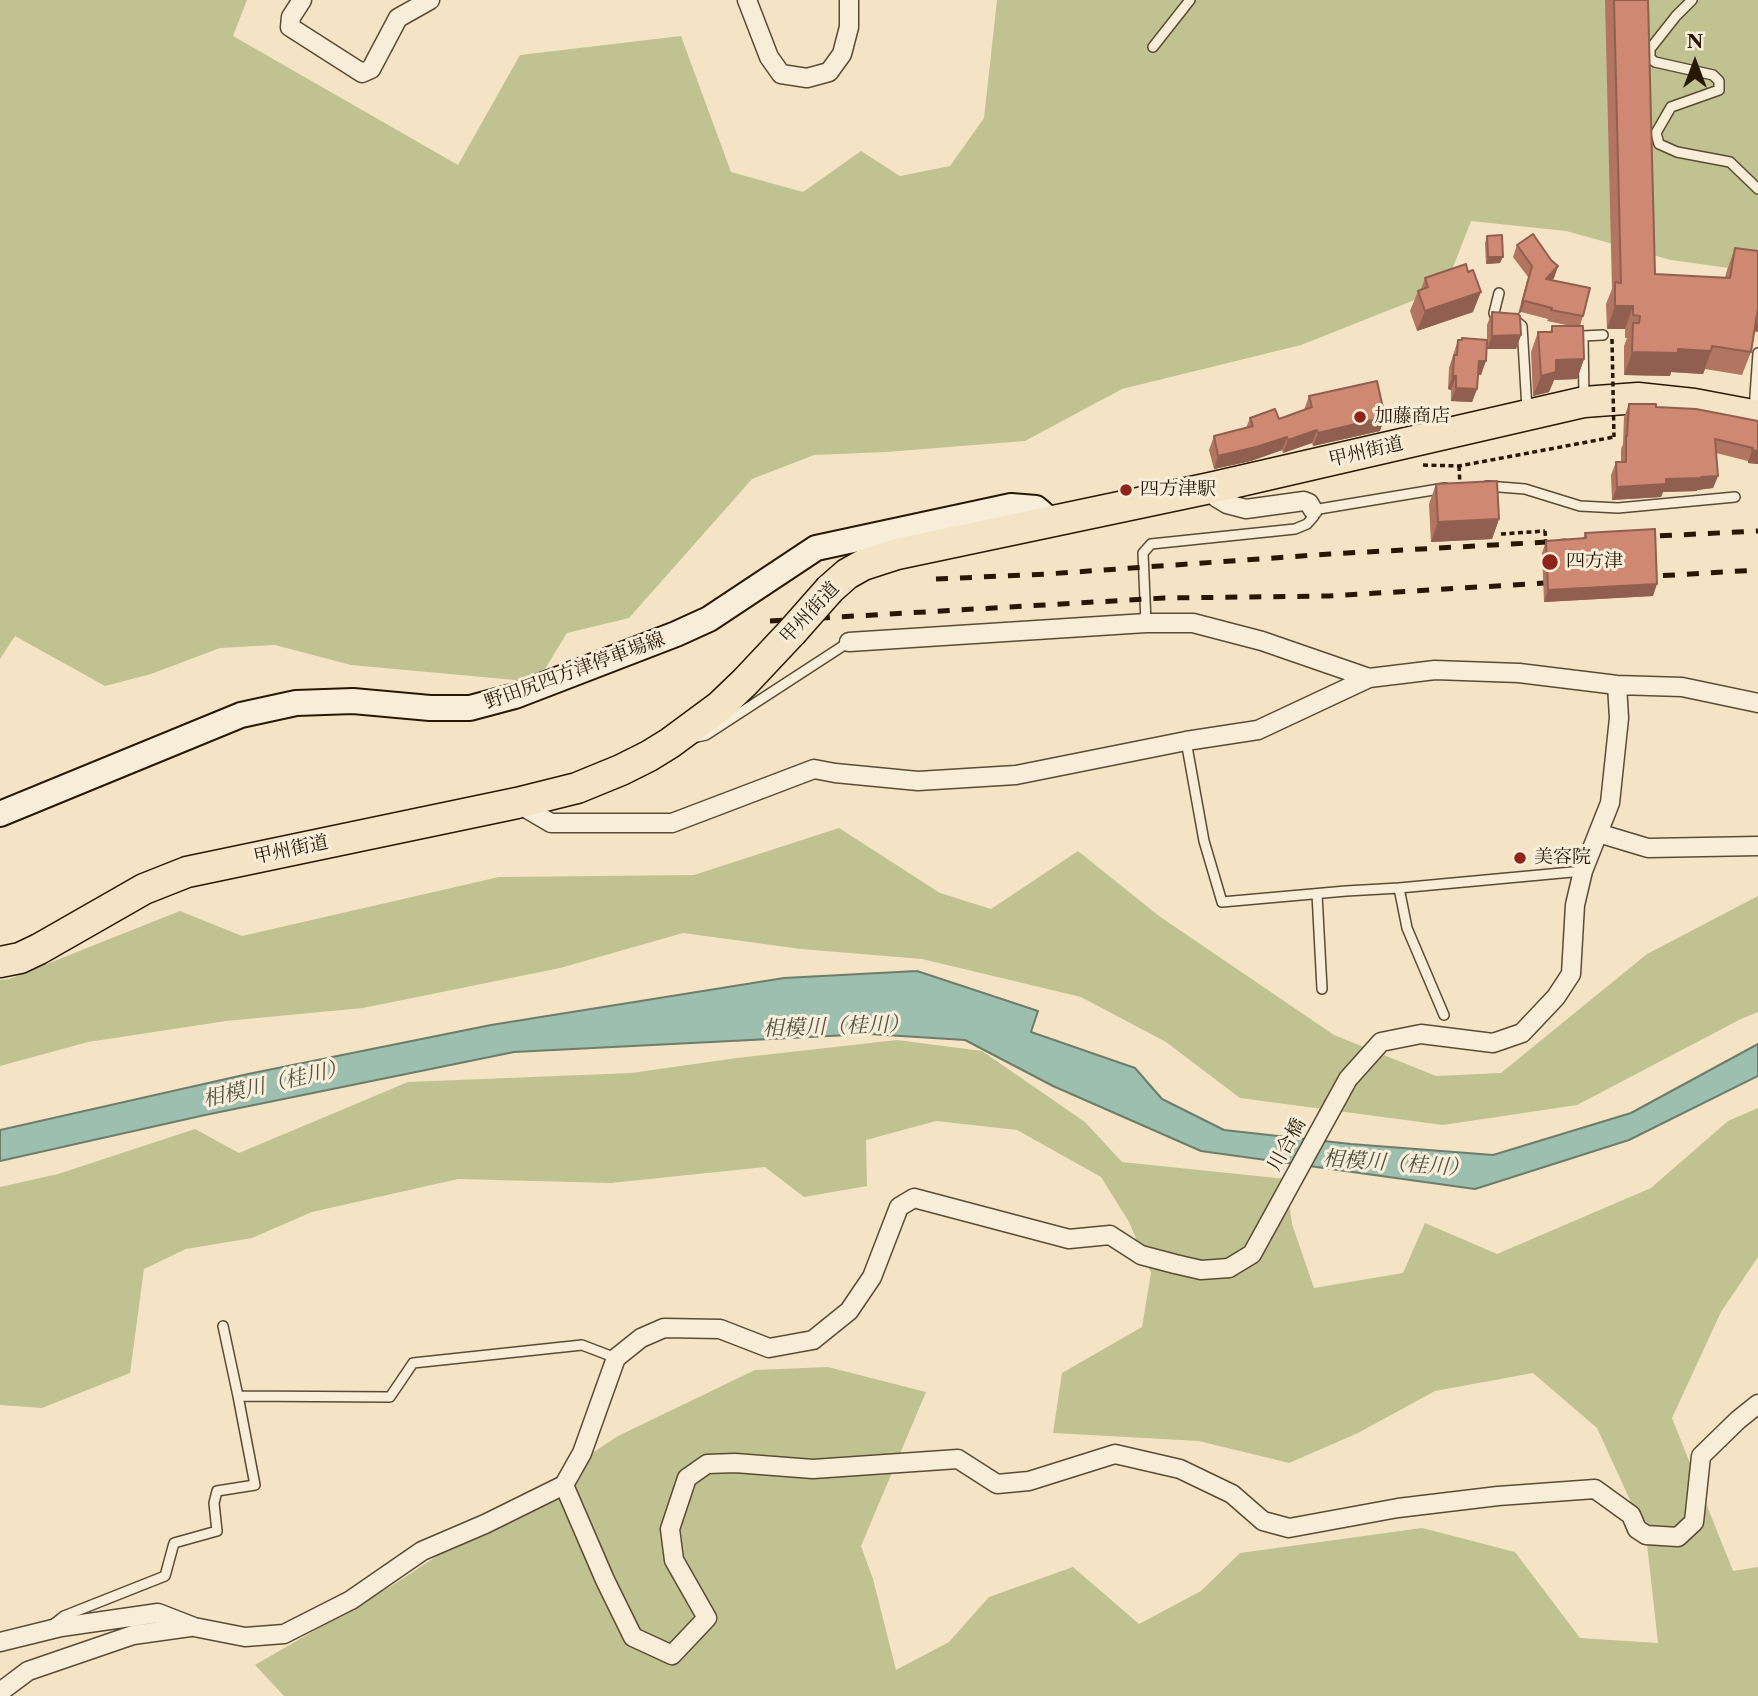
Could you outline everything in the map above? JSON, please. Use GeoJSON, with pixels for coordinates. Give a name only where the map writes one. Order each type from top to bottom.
{"type":"FeatureCollection","features":[{"type":"Feature","properties":{"kind":"highway","name":"甲州街道"},"geometry":{"type":"LineString","coordinates":[[0,962],[20,958],[39,949],[145,889],[187,872],[516,803],[577,788],[621,770],[670,743],[720,706],[830,589],[847,574],[879,559],[1210,488],[1584,402],[1639,398],[1694,404],[1756,416]]}},
{"type":"Feature","properties":{"kind":"main road","name":"野田尻四方津停車場線"},"geometry":{"type":"LineString","coordinates":[[0,814],[241,715],[296,704],[353,701],[430,708],[470,708],[515,696],[709,619],[816,548],[1011,506],[1036,508],[1052,522]]}},
{"type":"Feature","properties":{"kind":"street"},"geometry":{"type":"LineString","coordinates":[[302,0],[291,17],[290,27],[362,73],[371,69],[398,18],[427,0]]}},
{"type":"Feature","properties":{"kind":"street"},"geometry":{"type":"LineString","coordinates":[[747,0],[769,57],[781,74],[807,78],[829,72],[842,54],[849,27],[849,0]]}},
{"type":"Feature","properties":{"kind":"street"},"geometry":{"type":"LineString","coordinates":[[1210,488],[1217,498],[1227,505],[1246,509],[1304,501],[1314,510]]}},
{"type":"Feature","properties":{"kind":"street"},"geometry":{"type":"LineString","coordinates":[[849,642],[1146,623],[1193,623],[1262,640],[1369,678]]}},
{"type":"Feature","properties":{"kind":"street"},"geometry":{"type":"LineString","coordinates":[[516,803],[551,823],[672,823],[814,769],[918,781],[1016,775],[1186,741],[1258,730],[1369,678],[1435,670],[1519,673],[1616,685],[1682,687],[1758,703]]}},
{"type":"Feature","properties":{"kind":"street","name":"川合橋"},"geometry":{"type":"LineString","coordinates":[[616,1358],[641,1338],[664,1328],[720,1329],[769,1348],[813,1340],[849,1311],[872,1277],[899,1207],[914,1198],[1069,1238],[1110,1235],[1141,1255],[1201,1270],[1229,1268],[1252,1254],[1348,1079],[1381,1042],[1421,1034],[1493,1043],[1522,1033],[1556,997],[1571,974],[1575,905],[1583,872],[1610,803],[1619,718],[1616,685]]}},
{"type":"Feature","properties":{"kind":"street"},"geometry":{"type":"LineString","coordinates":[[1598,833],[1648,848],[1758,846]]}},
{"type":"Feature","properties":{"kind":"street"},"geometry":{"type":"LineString","coordinates":[[0,1642],[61,1627],[158,1613],[194,1627],[245,1637],[284,1634],[351,1600],[422,1551],[564,1485],[582,1452],[616,1358]]}},
{"type":"Feature","properties":{"kind":"street"},"geometry":{"type":"LineString","coordinates":[[564,1485],[633,1637],[672,1655],[707,1618],[674,1560],[670,1529],[687,1478],[707,1464],[735,1463],[813,1469],[958,1459],[997,1483],[1029,1481],[1115,1454],[1180,1469],[1232,1494],[1263,1521],[1289,1528],[1398,1508],[1498,1496],[1595,1489],[1631,1515],[1637,1529],[1646,1535],[1678,1537],[1695,1522],[1701,1456],[1758,1404]]}},
{"type":"Feature","properties":{"kind":"street"},"geometry":{"type":"LineString","coordinates":[[0,1692],[29,1671],[133,1635],[194,1627]]}},
{"type":"Feature","properties":{"kind":"lane"},"geometry":{"type":"LineString","coordinates":[[1153,47],[1190,0]]}},
{"type":"Feature","properties":{"kind":"lane"},"geometry":{"type":"LineString","coordinates":[[1692,0],[1650,49],[1650,58],[1655,62],[1713,75],[1719,81],[1719,90],[1671,107],[1656,133],[1659,144],[1677,152],[1730,162],[1758,189]]}},
{"type":"Feature","properties":{"kind":"lane"},"geometry":{"type":"LineString","coordinates":[[1499,293],[1494,313],[1496,319],[1516,321],[1522,326],[1527,414]]}},
{"type":"Feature","properties":{"kind":"lane"},"geometry":{"type":"LineString","coordinates":[[1584,402],[1583,336],[1608,337]]}},
{"type":"Feature","properties":{"kind":"lane"},"geometry":{"type":"LineString","coordinates":[[1756,416],[1758,353]]}},
{"type":"Feature","properties":{"kind":"lane"},"geometry":{"type":"LineString","coordinates":[[1146,623],[1143,553],[1151,544],[1295,530],[1307,524],[1314,516],[1314,510],[1460,486]]}},
{"type":"Feature","properties":{"kind":"lane"},"geometry":{"type":"LineString","coordinates":[[1480,486],[1525,489],[1580,506],[1618,508],[1735,497]]}},
{"type":"Feature","properties":{"kind":"lane"},"geometry":{"type":"LineString","coordinates":[[670,743],[706,735],[849,642]]}},
{"type":"Feature","properties":{"kind":"lane"},"geometry":{"type":"LineString","coordinates":[[1186,741],[1204,841],[1222,902],[1583,872]]}},
{"type":"Feature","properties":{"kind":"lane"},"geometry":{"type":"LineString","coordinates":[[1399,888],[1408,928],[1444,1015]]}},
{"type":"Feature","properties":{"kind":"lane"},"geometry":{"type":"LineString","coordinates":[[1317,894],[1322,989]]}},
{"type":"Feature","properties":{"kind":"lane"},"geometry":{"type":"LineString","coordinates":[[45,1631],[65,1616],[165,1576],[174,1543],[217,1531],[214,1503],[217,1491],[255,1485],[223,1326]]}},
{"type":"Feature","properties":{"kind":"lane"},"geometry":{"type":"LineString","coordinates":[[238,1396],[390,1397],[413,1363],[582,1345],[616,1358]]}},
{"type":"Feature","properties":{"kind":"path"},"geometry":{"type":"LineString","coordinates":[[1423,465],[1459,466],[1614,437],[1608,337]]}},
{"type":"Feature","properties":{"kind":"path"},"geometry":{"type":"LineString","coordinates":[[1501,534],[1545,531],[1546,545]]}},
{"type":"Feature","properties":{"kind":"green space"},"geometry":{"type":"Polygon","coordinates":[[[0,0],[247,0],[233,36],[458,165],[520,55],[681,36],[731,172],[803,192],[861,151],[900,176],[950,166],[984,118],[997,0],[1758,0],[1758,272],[1671,260],[1566,231],[1471,221],[1445,288],[1301,345],[1122,389],[1025,441],[814,455],[752,479],[629,618],[567,633],[537,682],[351,665],[275,645],[220,648],[151,674],[105,686],[15,636],[0,659],[0,0]]]}},
{"type":"Feature","properties":{"kind":"green space"},"geometry":{"type":"Polygon","coordinates":[[[839,828],[940,893],[991,909],[1078,851],[1159,916],[1334,1035],[1436,1076],[1501,1073],[1647,954],[1758,896],[1758,1012],[1577,1105],[1443,1125],[1240,1098],[1166,1042],[1081,997],[922,959],[801,949],[683,933],[560,968],[363,1008],[226,1021],[88,1042],[0,1066],[0,980],[9,979],[180,911],[242,936],[499,877],[694,875],[839,828]]]}},
{"type":"Feature","properties":{"kind":"green space"},"geometry":{"type":"Polygon","coordinates":[[[897,1040],[982,1051],[1085,1122],[1122,1162],[1286,1179],[1292,1224],[1314,1288],[1403,1273],[1425,1223],[1497,1254],[1651,1188],[1728,1121],[1758,1108],[1758,1257],[1721,1312],[1672,1418],[1733,1571],[1758,1567],[1758,1696],[284,1696],[255,1665],[393,1585],[618,1436],[755,1370],[828,1367],[926,1392],[861,1546],[873,1579],[896,1670],[949,1642],[989,1597],[1073,1567],[1139,1624],[1201,1591],[1240,1553],[1422,1528],[1515,1552],[1580,1638],[1658,1643],[1646,1535],[1597,1428],[1533,1373],[1435,1391],[1358,1433],[1289,1463],[1199,1441],[1053,1433],[1062,1373],[1142,1327],[1151,1273],[1129,1222],[1101,1177],[1017,1130],[936,1121],[866,1140],[867,1186],[804,1197],[765,1167],[611,1183],[458,1179],[312,1212],[252,1238],[186,1249],[144,1269],[130,1373],[42,1408],[0,1405],[0,1187],[58,1174],[195,1129],[239,1153],[408,1082],[631,1073],[897,1040]]]}},
{"type":"Feature","properties":{"kind":"water","name":"相模川（桂川）"},"geometry":{"type":"Polygon","coordinates":[[[917,971],[1038,1011],[1031,1032],[1135,1068],[1162,1099],[1224,1130],[1351,1144],[1493,1155],[1631,1113],[1758,1044],[1758,1076],[1629,1140],[1475,1189],[1201,1151],[1053,1086],[965,1040],[869,1034],[514,1052],[205,1115],[0,1161],[0,1130],[248,1074],[491,1025],[784,978],[917,971]]]}},
{"type":"Feature","properties":{"kind":"building"},"geometry":{"type":"Polygon","coordinates":[[[1614,0],[1648,0],[1655,274],[1730,278],[1735,248],[1758,251],[1758,308],[1751,352],[1712,346],[1711,351],[1678,349],[1678,353],[1632,352],[1633,323],[1639,323],[1640,316],[1633,315],[1633,306],[1615,306],[1615,282],[1621,283],[1614,0]]]}},
{"type":"Feature","properties":{"kind":"building"},"geometry":{"type":"Polygon","coordinates":[[[1533,234],[1558,266],[1546,279],[1590,288],[1583,316],[1551,310],[1552,308],[1525,301],[1522,303],[1532,266],[1517,245],[1533,234]]]}},
{"type":"Feature","properties":{"kind":"building"},"geometry":{"type":"Polygon","coordinates":[[[1502,235],[1503,257],[1488,257],[1487,236],[1502,235]]]}},
{"type":"Feature","properties":{"kind":"building"},"geometry":{"type":"Polygon","coordinates":[[[1466,264],[1468,272],[1473,270],[1481,292],[1425,311],[1418,291],[1428,287],[1425,278],[1466,264]]]}},
{"type":"Feature","properties":{"kind":"building"},"geometry":{"type":"Polygon","coordinates":[[[1492,312],[1518,314],[1521,335],[1492,336],[1492,312]]]}},
{"type":"Feature","properties":{"kind":"building"},"geometry":{"type":"Polygon","coordinates":[[[1552,326],[1583,326],[1584,359],[1556,360],[1556,372],[1541,376],[1538,332],[1552,332],[1552,326]]]}},
{"type":"Feature","properties":{"kind":"building"},"geometry":{"type":"Polygon","coordinates":[[[1458,340],[1487,340],[1486,361],[1479,361],[1477,389],[1456,388],[1456,376],[1453,376],[1454,355],[1457,355],[1458,340]]]}},
{"type":"Feature","properties":{"kind":"building"},"geometry":{"type":"Polygon","coordinates":[[[1377,381],[1385,417],[1318,433],[1317,430],[1288,440],[1287,437],[1218,456],[1214,436],[1253,426],[1250,418],[1275,409],[1279,419],[1312,407],[1309,396],[1377,381]]]}},
{"type":"Feature","properties":{"kind":"building"},"geometry":{"type":"Polygon","coordinates":[[[1629,404],[1696,409],[1758,421],[1758,451],[1715,439],[1718,476],[1666,479],[1666,484],[1617,487],[1616,462],[1626,462],[1629,404]]]}},
{"type":"Feature","properties":{"kind":"building"},"geometry":{"type":"Polygon","coordinates":[[[1497,481],[1499,519],[1438,522],[1436,484],[1497,481]]]}},
{"type":"Feature","properties":{"kind":"building"},"geometry":{"type":"Polygon","coordinates":[[[1655,529],[1657,584],[1548,590],[1546,541],[1586,538],[1585,533],[1655,529]]]}},
{"type":"Feature","properties":{"kind":"railway"},"geometry":{"type":"LineString","coordinates":[[1636,537],[1758,531]]}},
{"type":"Feature","properties":{"kind":"railway"},"geometry":{"type":"LineString","coordinates":[[936,579],[1566,541]]}},
{"type":"Feature","properties":{"kind":"railway"},"geometry":{"type":"LineString","coordinates":[[1639,577],[1758,570]]}},
{"type":"Feature","properties":{"kind":"railway"},"geometry":{"type":"LineString","coordinates":[[770,621],[1164,598],[1329,596],[1562,582]]}},
{"type":"Feature","properties":{"kind":"place","name":"加藤商店"},"geometry":{"type":"Point","coordinates":[1360,417]}},
{"type":"Feature","properties":{"kind":"place","name":"四方津駅"},"geometry":{"type":"Point","coordinates":[1126,490]}},
{"type":"Feature","properties":{"kind":"place","name":"四方津"},"geometry":{"type":"Point","coordinates":[1550,562]}},
{"type":"Feature","properties":{"kind":"place","name":"美容院"},"geometry":{"type":"Point","coordinates":[1520,858]}}]}
